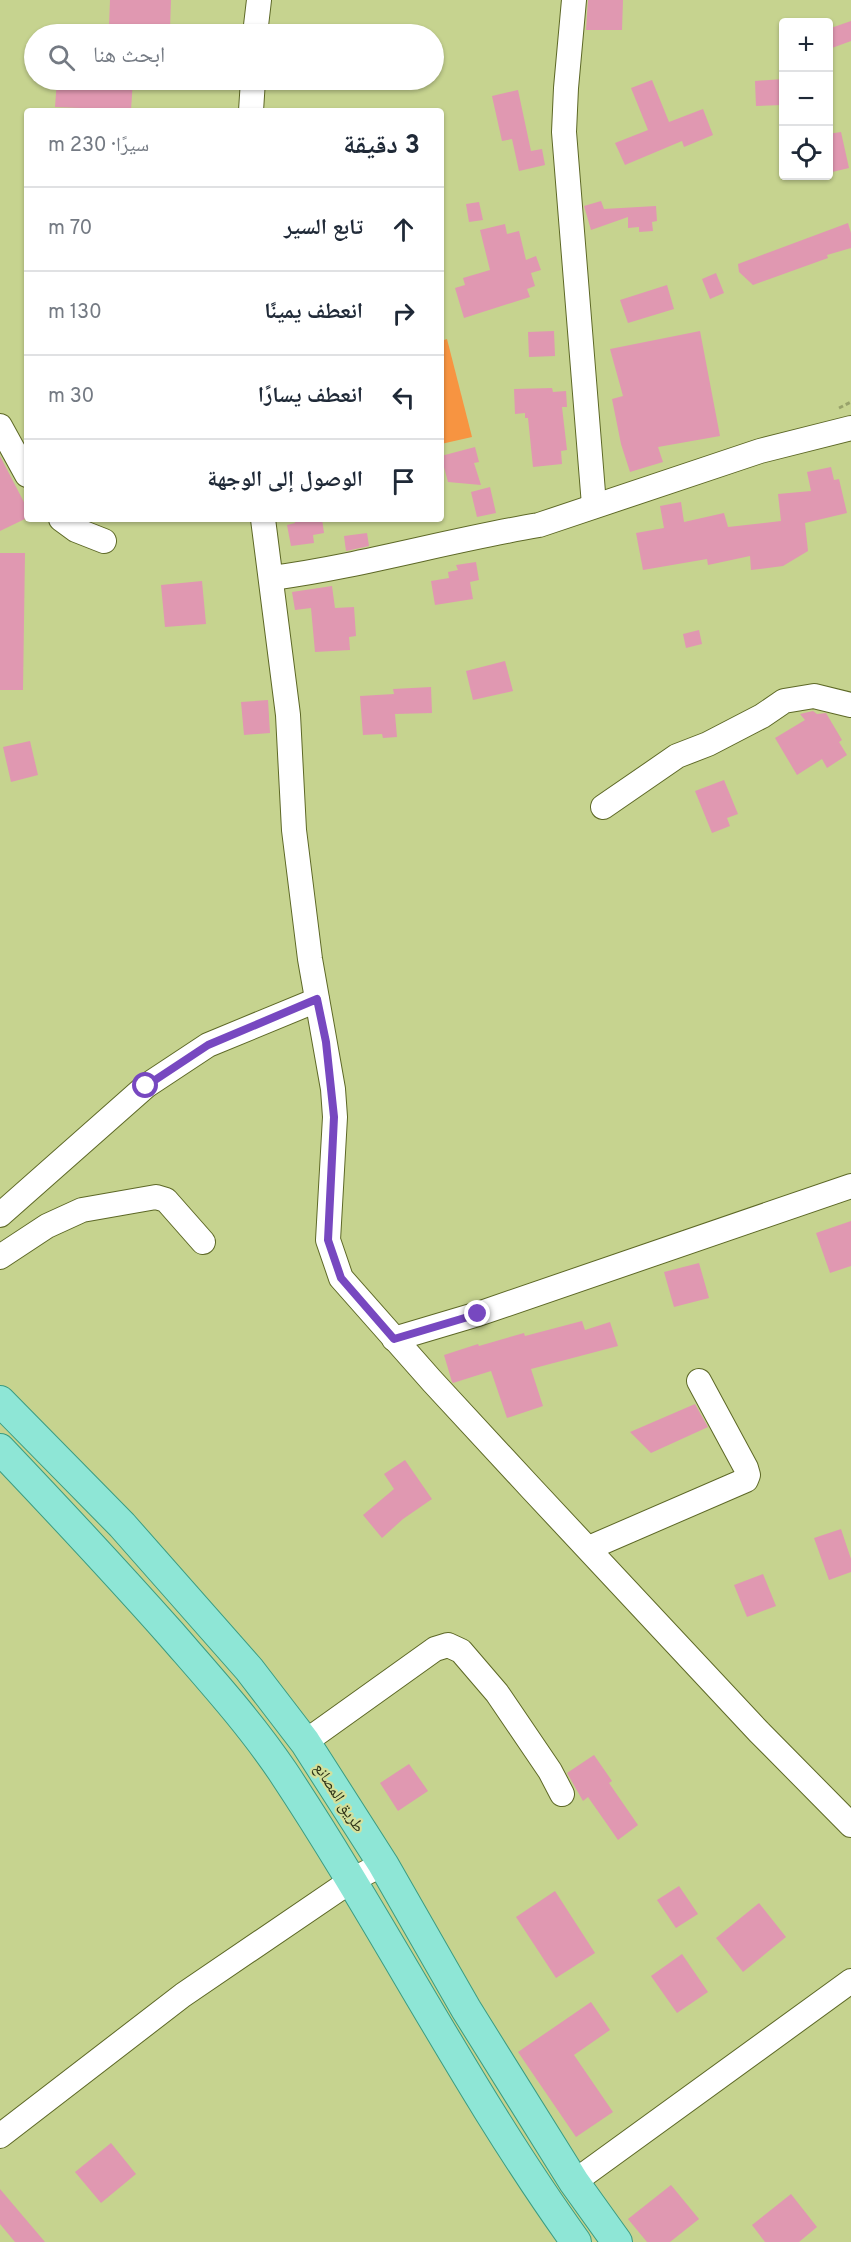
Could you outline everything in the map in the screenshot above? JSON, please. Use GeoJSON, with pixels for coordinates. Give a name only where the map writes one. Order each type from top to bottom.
{"type":"FeatureCollection","features":[{"type":"Feature","properties":{"kind":"main road","name":"طريق المصانع"},"geometry":{"type":"LineString","coordinates":[[0,1401],[122,1525],[249,1669],[305,1742],[383,1864],[466,2009],[574,2182],[617,2242]]}},
{"type":"Feature","properties":{"kind":"main road"},"geometry":{"type":"LineString","coordinates":[[0,1449],[96,1550],[223,1693],[282,1770],[352,1880],[466,2073],[576,2242]]}},
{"type":"Feature","properties":{"kind":"street"},"geometry":{"type":"LineString","coordinates":[[256,24],[259,0]]}},
{"type":"Feature","properties":{"kind":"street"},"geometry":{"type":"LineString","coordinates":[[574,0],[564,132],[594,505]]}},
{"type":"Feature","properties":{"kind":"street"},"geometry":{"type":"LineString","coordinates":[[251,108],[252,90]]}},
{"type":"Feature","properties":{"kind":"street"},"geometry":{"type":"LineString","coordinates":[[0,426],[24,470]]}},
{"type":"Feature","properties":{"kind":"street"},"geometry":{"type":"LineString","coordinates":[[272,578],[328,570],[501,531],[539,525],[760,451],[851,428]]}},
{"type":"Feature","properties":{"kind":"street"},"geometry":{"type":"LineString","coordinates":[[65,522],[76,530],[104,541]]}},
{"type":"Feature","properties":{"kind":"street"},"geometry":{"type":"LineString","coordinates":[[263,522],[288,715],[294,830],[310,959],[329,1066],[334,1117],[328,1240],[341,1278],[394,1339],[759,1732],[851,1825]]}},
{"type":"Feature","properties":{"kind":"street"},"geometry":{"type":"LineString","coordinates":[[603,807],[677,756],[708,744],[753,721],[783,701],[814,696],[851,705]]}},
{"type":"Feature","properties":{"kind":"street"},"geometry":{"type":"LineString","coordinates":[[0,1215],[146,1086],[208,1045],[317,999]]}},
{"type":"Feature","properties":{"kind":"street"},"geometry":{"type":"LineString","coordinates":[[394,1339],[478,1314],[851,1186]]}},
{"type":"Feature","properties":{"kind":"street"},"geometry":{"type":"LineString","coordinates":[[0,1257],[47,1226],[82,1210],[156,1197],[166,1200],[204,1242]]}},
{"type":"Feature","properties":{"kind":"street"},"geometry":{"type":"LineString","coordinates":[[589,1548],[746,1479],[747,1467],[699,1381]]}},
{"type":"Feature","properties":{"kind":"street"},"geometry":{"type":"LineString","coordinates":[[305,1742],[435,1649],[448,1645],[460,1651],[496,1693],[550,1771],[562,1794]]}},
{"type":"Feature","properties":{"kind":"street"},"geometry":{"type":"LineString","coordinates":[[0,2136],[183,1995],[352,1880],[383,1864]]}},
{"type":"Feature","properties":{"kind":"street"},"geometry":{"type":"LineString","coordinates":[[574,2182],[851,1981]]}},
{"type":"Feature","properties":{"kind":"shaded area"},"geometry":{"type":"Polygon","coordinates":[[[447,339],[472,437],[444,443],[444,340],[447,339]]]}},
{"type":"Feature","properties":{"kind":"building"},"geometry":{"type":"Polygon","coordinates":[[[110,0],[171,0],[170,24],[109,24],[110,0]]]}},
{"type":"Feature","properties":{"kind":"building"},"geometry":{"type":"Polygon","coordinates":[[[588,0],[623,0],[622,30],[586,30],[588,0]]]}},
{"type":"Feature","properties":{"kind":"building"},"geometry":{"type":"Polygon","coordinates":[[[851,21],[851,41],[833,48],[833,27],[851,21]]]}},
{"type":"Feature","properties":{"kind":"building"},"geometry":{"type":"Polygon","coordinates":[[[779,79],[779,105],[756,106],[755,81],[779,79]]]}},
{"type":"Feature","properties":{"kind":"building"},"geometry":{"type":"Polygon","coordinates":[[[652,80],[669,122],[703,109],[713,135],[684,147],[682,141],[625,165],[615,143],[648,130],[631,88],[652,80]]]}},
{"type":"Feature","properties":{"kind":"building"},"geometry":{"type":"Polygon","coordinates":[[[56,90],[132,90],[131,108],[55,107],[56,90]]]}},
{"type":"Feature","properties":{"kind":"building"},"geometry":{"type":"Polygon","coordinates":[[[518,90],[531,151],[542,149],[545,165],[519,171],[512,139],[502,141],[492,96],[518,90]]]}},
{"type":"Feature","properties":{"kind":"building"},"geometry":{"type":"Polygon","coordinates":[[[841,132],[849,168],[833,172],[833,133],[841,132]]]}},
{"type":"Feature","properties":{"kind":"building"},"geometry":{"type":"Polygon","coordinates":[[[601,201],[604,209],[656,206],[657,221],[652,222],[653,231],[639,232],[639,227],[628,228],[628,217],[591,230],[584,206],[601,201]]]}},
{"type":"Feature","properties":{"kind":"building"},"geometry":{"type":"Polygon","coordinates":[[[479,202],[483,220],[469,222],[466,204],[479,202]]]}},
{"type":"Feature","properties":{"kind":"building"},"geometry":{"type":"Polygon","coordinates":[[[848,223],[851,248],[827,255],[828,258],[753,285],[739,272],[738,264],[848,223]]]}},
{"type":"Feature","properties":{"kind":"building"},"geometry":{"type":"Polygon","coordinates":[[[505,224],[507,234],[519,231],[526,260],[536,256],[541,270],[531,273],[535,286],[527,289],[530,297],[464,318],[455,288],[465,285],[463,278],[490,270],[480,230],[505,224]]]}},
{"type":"Feature","properties":{"kind":"building"},"geometry":{"type":"Polygon","coordinates":[[[716,273],[724,293],[710,299],[702,279],[716,273]]]}},
{"type":"Feature","properties":{"kind":"building"},"geometry":{"type":"Polygon","coordinates":[[[667,285],[674,309],[628,323],[620,300],[667,285]]]}},
{"type":"Feature","properties":{"kind":"building"},"geometry":{"type":"Polygon","coordinates":[[[554,331],[555,356],[529,357],[528,332],[554,331]]]}},
{"type":"Feature","properties":{"kind":"building"},"geometry":{"type":"Polygon","coordinates":[[[700,331],[720,436],[658,447],[663,462],[630,472],[621,444],[612,399],[623,396],[610,349],[700,331]]]}},
{"type":"Feature","properties":{"kind":"building"},"geometry":{"type":"Polygon","coordinates":[[[552,388],[553,392],[566,391],[567,407],[562,407],[567,450],[561,451],[562,464],[533,467],[528,418],[525,418],[525,413],[515,414],[514,389],[552,388]]]}},
{"type":"Feature","properties":{"kind":"building"},"geometry":{"type":"Polygon","coordinates":[[[475,447],[479,462],[474,463],[481,485],[448,482],[444,455],[475,447]]]}},
{"type":"Feature","properties":{"kind":"building"},"geometry":{"type":"Polygon","coordinates":[[[0,456],[24,502],[24,519],[0,531],[0,456]]]}},
{"type":"Feature","properties":{"kind":"building"},"geometry":{"type":"Polygon","coordinates":[[[831,467],[834,480],[839,479],[847,513],[805,523],[808,551],[783,566],[751,570],[750,556],[708,565],[707,559],[643,570],[636,533],[664,528],[660,506],[681,502],[684,522],[724,513],[728,527],[781,521],[778,494],[811,491],[807,472],[831,467]]]}},
{"type":"Feature","properties":{"kind":"building"},"geometry":{"type":"Polygon","coordinates":[[[490,487],[496,513],[477,517],[471,492],[490,487]]]}},
{"type":"Feature","properties":{"kind":"building"},"geometry":{"type":"Polygon","coordinates":[[[322,522],[324,533],[313,535],[314,543],[291,546],[287,525],[322,522]]]}},
{"type":"Feature","properties":{"kind":"building"},"geometry":{"type":"Polygon","coordinates":[[[367,533],[369,546],[346,551],[344,536],[367,533]]]}},
{"type":"Feature","properties":{"kind":"building"},"geometry":{"type":"Polygon","coordinates":[[[0,553],[25,553],[23,690],[0,690],[0,553]]]}},
{"type":"Feature","properties":{"kind":"building"},"geometry":{"type":"Polygon","coordinates":[[[476,562],[479,580],[470,582],[473,599],[435,605],[431,581],[449,578],[448,572],[458,570],[456,565],[476,562]]]}},
{"type":"Feature","properties":{"kind":"building"},"geometry":{"type":"Polygon","coordinates":[[[202,581],[206,624],[165,627],[161,585],[202,581]]]}},
{"type":"Feature","properties":{"kind":"building"},"geometry":{"type":"Polygon","coordinates":[[[332,586],[335,608],[354,607],[356,636],[349,637],[350,650],[315,652],[311,608],[295,610],[292,592],[332,586]]]}},
{"type":"Feature","properties":{"kind":"building"},"geometry":{"type":"Polygon","coordinates":[[[699,630],[702,644],[686,648],[683,634],[699,630]]]}},
{"type":"Feature","properties":{"kind":"building"},"geometry":{"type":"Polygon","coordinates":[[[505,661],[513,691],[473,700],[466,671],[505,661]]]}},
{"type":"Feature","properties":{"kind":"building"},"geometry":{"type":"Polygon","coordinates":[[[431,687],[432,713],[395,714],[397,737],[383,738],[382,734],[363,735],[360,696],[394,694],[393,689],[431,687]]]}},
{"type":"Feature","properties":{"kind":"building"},"geometry":{"type":"Polygon","coordinates":[[[268,700],[270,733],[244,735],[241,702],[268,700]]]}},
{"type":"Feature","properties":{"kind":"building"},"geometry":{"type":"Polygon","coordinates":[[[813,711],[817,714],[826,713],[842,740],[839,742],[847,755],[827,768],[822,759],[797,775],[775,738],[805,720],[800,714],[813,711]]]}},
{"type":"Feature","properties":{"kind":"building"},"geometry":{"type":"Polygon","coordinates":[[[30,741],[38,775],[11,782],[3,747],[30,741]]]}},
{"type":"Feature","properties":{"kind":"building"},"geometry":{"type":"Polygon","coordinates":[[[724,780],[738,814],[727,818],[730,826],[712,833],[695,791],[724,780]]]}},
{"type":"Feature","properties":{"kind":"building"},"geometry":{"type":"Polygon","coordinates":[[[851,1221],[851,1266],[830,1273],[816,1233],[851,1221]]]}},
{"type":"Feature","properties":{"kind":"building"},"geometry":{"type":"Polygon","coordinates":[[[699,1263],[709,1298],[674,1307],[664,1272],[699,1263]]]}},
{"type":"Feature","properties":{"kind":"building"},"geometry":{"type":"Polygon","coordinates":[[[582,1321],[585,1330],[610,1322],[618,1346],[531,1369],[543,1406],[507,1418],[491,1371],[452,1382],[444,1355],[478,1344],[479,1346],[524,1333],[525,1336],[582,1321]]]}},
{"type":"Feature","properties":{"kind":"building"},"geometry":{"type":"Polygon","coordinates":[[[695,1404],[708,1427],[651,1453],[630,1432],[695,1404]]]}},
{"type":"Feature","properties":{"kind":"building"},"geometry":{"type":"Polygon","coordinates":[[[405,1460],[432,1499],[403,1519],[382,1538],[363,1515],[394,1489],[384,1474],[405,1460]]]}},
{"type":"Feature","properties":{"kind":"building"},"geometry":{"type":"Polygon","coordinates":[[[841,1529],[851,1559],[851,1572],[829,1580],[814,1538],[841,1529]]]}},
{"type":"Feature","properties":{"kind":"building"},"geometry":{"type":"Polygon","coordinates":[[[763,1574],[776,1606],[747,1617],[734,1585],[763,1574]]]}},
{"type":"Feature","properties":{"kind":"building"},"geometry":{"type":"Polygon","coordinates":[[[594,1755],[612,1781],[609,1783],[638,1825],[618,1840],[588,1797],[583,1801],[567,1773],[594,1755]]]}},
{"type":"Feature","properties":{"kind":"building"},"geometry":{"type":"Polygon","coordinates":[[[409,1764],[428,1791],[398,1811],[380,1783],[409,1764]]]}},
{"type":"Feature","properties":{"kind":"building"},"geometry":{"type":"Polygon","coordinates":[[[679,1886],[698,1914],[676,1928],[657,1900],[679,1886]]]}},
{"type":"Feature","properties":{"kind":"building"},"geometry":{"type":"Polygon","coordinates":[[[555,1891],[595,1953],[556,1978],[516,1917],[555,1891]]]}},
{"type":"Feature","properties":{"kind":"building"},"geometry":{"type":"Polygon","coordinates":[[[759,1903],[786,1937],[743,1972],[716,1938],[759,1903]]]}},
{"type":"Feature","properties":{"kind":"building"},"geometry":{"type":"Polygon","coordinates":[[[682,1954],[708,1992],[677,2013],[651,1976],[682,1954]]]}},
{"type":"Feature","properties":{"kind":"building"},"geometry":{"type":"Polygon","coordinates":[[[591,2002],[610,2030],[574,2055],[613,2112],[576,2137],[518,2052],[591,2002]]]}},
{"type":"Feature","properties":{"kind":"building"},"geometry":{"type":"Polygon","coordinates":[[[111,2143],[136,2174],[101,2203],[75,2172],[111,2143]]]}},
{"type":"Feature","properties":{"kind":"building"},"geometry":{"type":"Polygon","coordinates":[[[671,2185],[699,2219],[670,2242],[647,2242],[628,2219],[671,2185]]]}},
{"type":"Feature","properties":{"kind":"building"},"geometry":{"type":"Polygon","coordinates":[[[0,2189],[45,2242],[15,2242],[0,2224],[0,2189]]]}},
{"type":"Feature","properties":{"kind":"building"},"geometry":{"type":"Polygon","coordinates":[[[791,2194],[817,2227],[799,2242],[765,2242],[752,2225],[791,2194]]]}},
{"type":"Feature","properties":{"kind":"route"},"geometry":{"type":"LineString","coordinates":[[146,1086],[208,1045],[317,999],[333,1089],[334,1117],[328,1240],[341,1278],[394,1339],[478,1314]]}}]}
